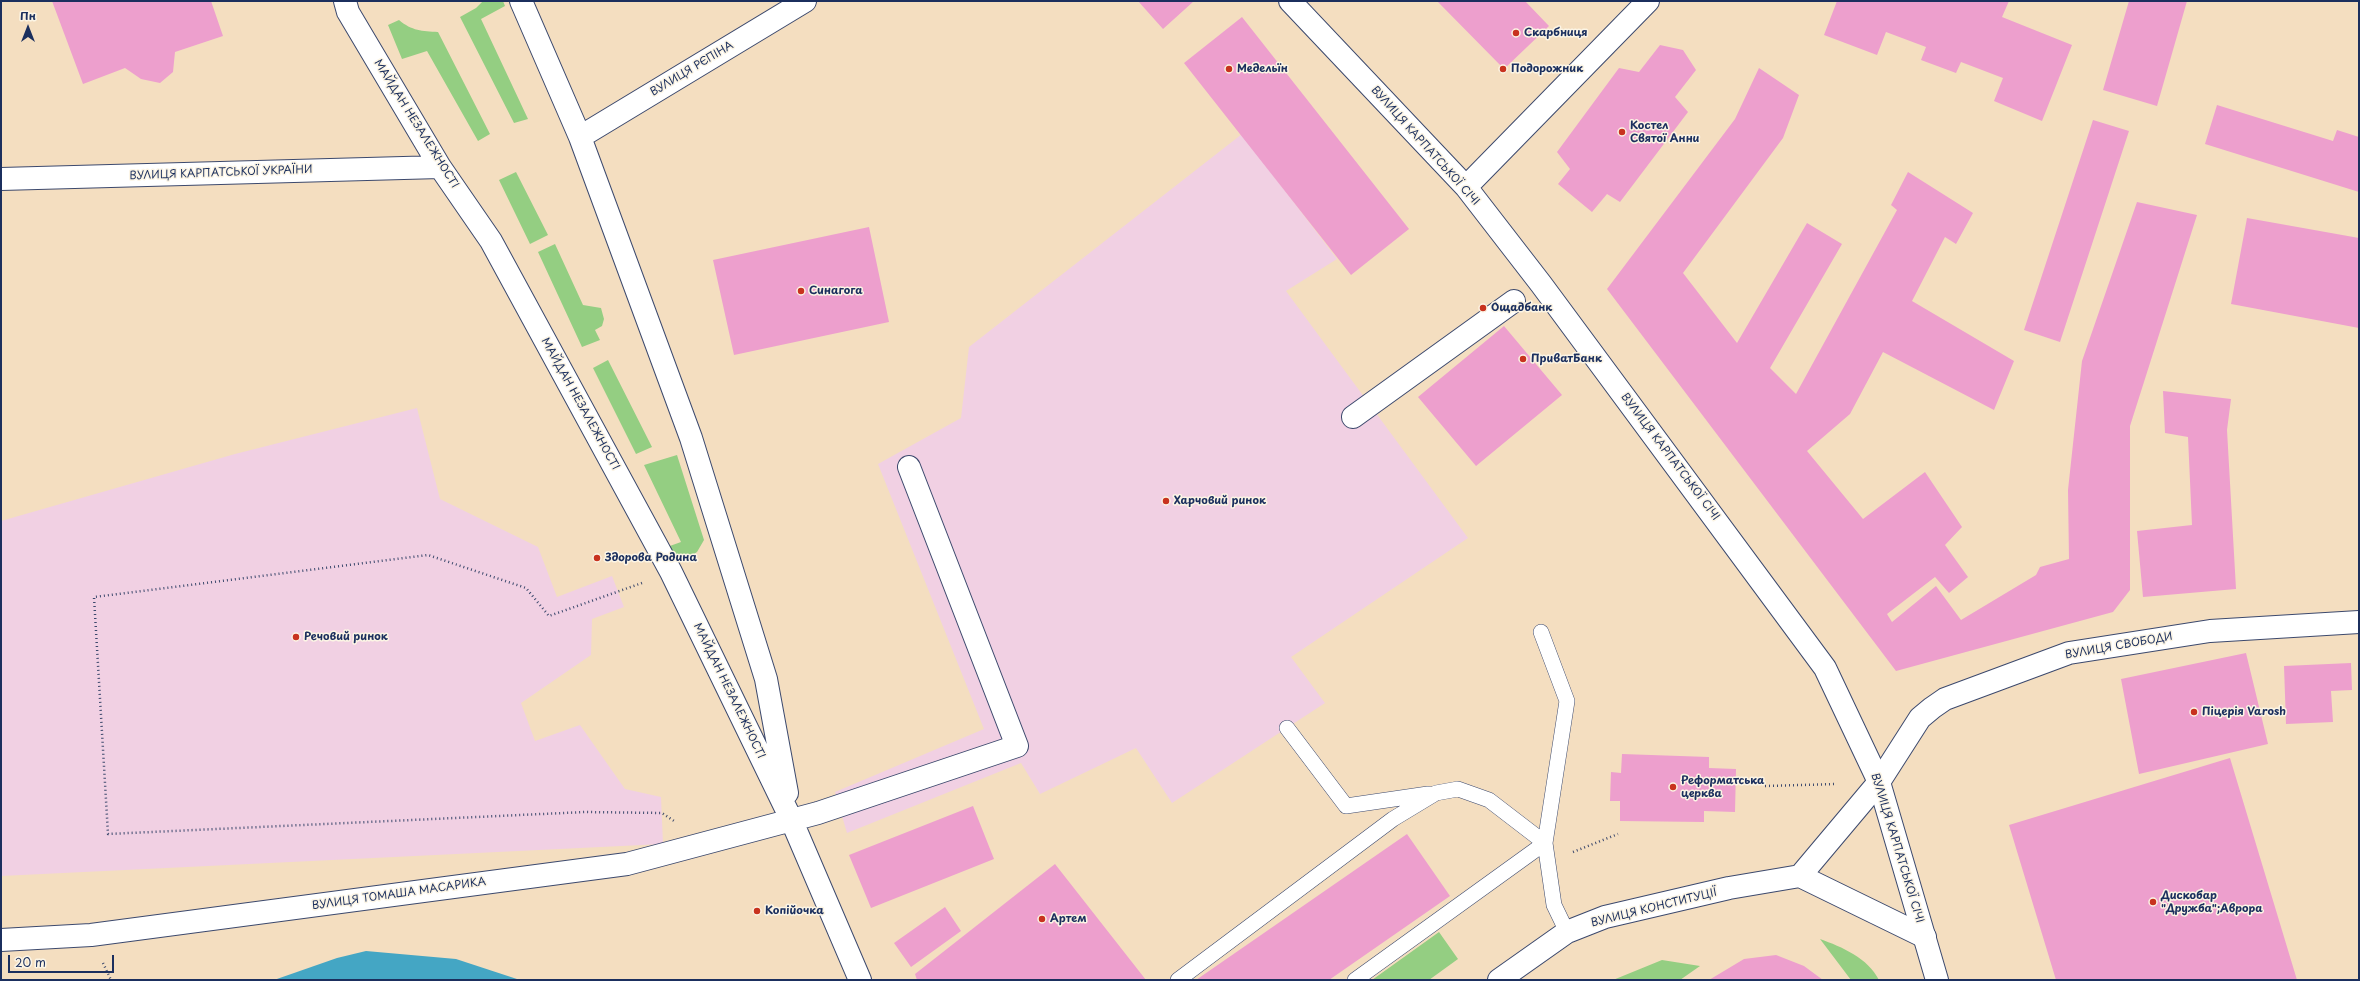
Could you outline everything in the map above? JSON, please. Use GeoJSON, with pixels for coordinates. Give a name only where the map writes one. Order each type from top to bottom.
{"type":"FeatureCollection","features":[{"type":"Feature","properties":{"kind":"street","name":"МАЙДАН НЕЗАЛЕЖНОСТІ"},"geometry":{"type":"LineString","coordinates":[[345,1],[348,12],[440,167],[491,241],[671,572],[791,819],[860,980]]}},
{"type":"Feature","properties":{"kind":"street","name":"МАЙДАН НЕЗАЛЕЖНОСТІ"},"geometry":{"type":"LineString","coordinates":[[521,1],[580,137],[691,438],[766,679],[791,819]]}},
{"type":"Feature","properties":{"kind":"street","name":"ВУЛИЦЯ РЄПІНА"},"geometry":{"type":"LineString","coordinates":[[580,137],[805,1]]}},
{"type":"Feature","properties":{"kind":"street","name":"ВУЛИЦЯ КАРПАТСЬКОЇ СІЧІ"},"geometry":{"type":"LineString","coordinates":[[1290,1],[1466,188],[1541,284],[1825,668],[1879,782],[1937,980]]}},
{"type":"Feature","properties":{"kind":"street"},"geometry":{"type":"LineString","coordinates":[[1466,188],[1648,1]]}},
{"type":"Feature","properties":{"kind":"street","name":"ВУЛИЦЯ КАРПАТСЬКОЇ УКРАЇНИ"},"geometry":{"type":"LineString","coordinates":[[1,179],[440,167]]}},
{"type":"Feature","properties":{"kind":"street"},"geometry":{"type":"LineString","coordinates":[[1353,417],[1514,301]]}},
{"type":"Feature","properties":{"kind":"street","name":"ВУЛИЦЯ ТОМАША МАСАРИКА"},"geometry":{"type":"LineString","coordinates":[[1,940],[91,935],[619,865],[818,813],[1017,746],[909,467]]}},
{"type":"Feature","properties":{"kind":"street","name":"ВУЛИЦЯ СВОБОДИ"},"geometry":{"type":"LineString","coordinates":[[1879,782],[1920,718],[1932,708],[1945,700],[2070,653],[2210,631],[2359,622]]}},
{"type":"Feature","properties":{"kind":"street"},"geometry":{"type":"LineString","coordinates":[[1879,782],[1800,876],[1924,937]]}},
{"type":"Feature","properties":{"kind":"street","name":"ВУЛИЦЯ КОНСТИТУЦІЇ"},"geometry":{"type":"LineString","coordinates":[[1499,980],[1567,932],[1605,917],[1729,888],[1800,876]]}},
{"type":"Feature","properties":{"kind":"lane"},"geometry":{"type":"LineString","coordinates":[[1541,632],[1567,701],[1545,843],[1554,905],[1567,932]]}},
{"type":"Feature","properties":{"kind":"lane"},"geometry":{"type":"LineString","coordinates":[[1287,728],[1346,806],[1458,789],[1489,800],[1545,843]]}},
{"type":"Feature","properties":{"kind":"lane"},"geometry":{"type":"LineString","coordinates":[[1178,980],[1393,819],[1436,793]]}},
{"type":"Feature","properties":{"kind":"lane"},"geometry":{"type":"LineString","coordinates":[[1355,980],[1545,843]]}},
{"type":"Feature","properties":{"kind":"path"},"geometry":{"type":"LineString","coordinates":[[671,572],[549,616],[526,588],[428,555],[94,597],[108,834],[585,812],[662,813],[709,842]]}},
{"type":"Feature","properties":{"kind":"path"},"geometry":{"type":"LineString","coordinates":[[1765,786],[1837,784]]}},
{"type":"Feature","properties":{"kind":"path"},"geometry":{"type":"LineString","coordinates":[[1569,854],[1618,834]]}},
{"type":"Feature","properties":{"kind":"shaded area","name":"Харчовий ринок"},"geometry":{"type":"Polygon","coordinates":[[[1242,134],[1337,259],[1286,291],[1468,538],[1291,657],[1325,703],[1172,803],[1136,748],[1040,794],[1021,763],[847,833],[835,792],[984,729],[878,464],[961,418],[969,347],[1242,134]]]}},
{"type":"Feature","properties":{"kind":"shaded area","name":"Речовий ринок"},"geometry":{"type":"Polygon","coordinates":[[[417,408],[440,499],[538,547],[557,597],[612,576],[624,607],[592,619],[591,655],[521,703],[535,741],[580,725],[625,789],[661,797],[663,844],[1,876],[1,521],[235,454],[417,408]]]}},
{"type":"Feature","properties":{"kind":"green space"},"geometry":{"type":"Polygon","coordinates":[[[483,1],[503,1],[505,6],[481,19],[528,119],[514,123],[460,17],[476,8],[483,1]]]}},
{"type":"Feature","properties":{"kind":"green space"},"geometry":{"type":"Polygon","coordinates":[[[399,20],[408,26],[422,31],[438,32],[490,134],[478,141],[427,51],[402,59],[388,25],[399,20]]]}},
{"type":"Feature","properties":{"kind":"green space"},"geometry":{"type":"Polygon","coordinates":[[[516,172],[548,235],[530,244],[499,180],[516,172]]]}},
{"type":"Feature","properties":{"kind":"green space"},"geometry":{"type":"Polygon","coordinates":[[[555,244],[583,305],[601,308],[604,319],[602,326],[595,330],[600,340],[582,347],[538,252],[555,244]]]}},
{"type":"Feature","properties":{"kind":"green space"},"geometry":{"type":"Polygon","coordinates":[[[608,360],[652,447],[636,454],[593,368],[608,360]]]}},
{"type":"Feature","properties":{"kind":"green space"},"geometry":{"type":"Polygon","coordinates":[[[677,455],[704,540],[697,552],[687,559],[672,555],[667,547],[681,542],[644,465],[677,455]]]}},
{"type":"Feature","properties":{"kind":"green space"},"geometry":{"type":"Polygon","coordinates":[[[1439,932],[1458,959],[1429,980],[1372,980],[1439,932]]]}},
{"type":"Feature","properties":{"kind":"green space"},"geometry":{"type":"Polygon","coordinates":[[[1820,939],[1854,954],[1868,965],[1879,980],[1851,980],[1820,939]]]}},
{"type":"Feature","properties":{"kind":"green space"},"geometry":{"type":"Polygon","coordinates":[[[1662,960],[1700,966],[1680,980],[1613,980],[1662,960]]]}},
{"type":"Feature","properties":{"kind":"water"},"geometry":{"type":"Polygon","coordinates":[[[366,951],[456,959],[520,980],[274,980],[337,958],[366,951]]]}},
{"type":"Feature","properties":{"kind":"building"},"geometry":{"type":"Polygon","coordinates":[[[52,1],[211,1],[223,36],[175,52],[173,72],[160,83],[141,79],[125,68],[83,84],[52,1]]]}},
{"type":"Feature","properties":{"kind":"building"},"geometry":{"type":"Polygon","coordinates":[[[1138,1],[1194,1],[1163,29],[1138,1]]]}},
{"type":"Feature","properties":{"kind":"building"},"geometry":{"type":"Polygon","coordinates":[[[1437,1],[1525,1],[1549,26],[1504,69],[1437,1]]]}},
{"type":"Feature","properties":{"kind":"building"},"geometry":{"type":"Polygon","coordinates":[[[1837,1],[2009,1],[2002,17],[2072,45],[2042,121],[1994,101],[2003,78],[1961,62],[1956,73],[1921,60],[1926,47],[1886,32],[1877,55],[1824,35],[1837,1]]]}},
{"type":"Feature","properties":{"kind":"building"},"geometry":{"type":"Polygon","coordinates":[[[2129,1],[2187,1],[2157,106],[2103,90],[2129,1]]]}},
{"type":"Feature","properties":{"kind":"building"},"geometry":{"type":"Polygon","coordinates":[[[1242,17],[1409,229],[1351,275],[1184,63],[1242,17]]]}},
{"type":"Feature","properties":{"kind":"building","name":"Костел Святої Анни"},"geometry":{"type":"Polygon","coordinates":[[[1660,45],[1683,50],[1696,70],[1675,97],[1688,112],[1620,202],[1607,194],[1592,212],[1558,184],[1570,169],[1557,152],[1619,68],[1639,72],[1660,45]]]}},
{"type":"Feature","properties":{"kind":"building"},"geometry":{"type":"Polygon","coordinates":[[[1759,68],[1799,95],[1783,138],[1683,273],[1737,343],[1807,223],[1842,244],[1770,368],[1796,394],[1897,210],[1891,205],[1908,172],[1973,213],[1956,244],[1945,237],[1912,301],[2014,361],[1994,410],[1883,352],[1850,414],[1807,451],[1863,519],[1925,472],[1962,527],[1945,545],[1968,577],[1949,593],[1935,577],[1887,614],[1892,622],[1936,586],[1961,620],[2036,575],[2040,567],[2069,559],[2068,490],[2082,361],[2137,202],[2197,215],[2130,426],[2130,590],[2113,612],[1896,671],[1607,289],[1735,119],[1759,68]]]}},
{"type":"Feature","properties":{"kind":"building"},"geometry":{"type":"Polygon","coordinates":[[[2217,105],[2333,141],[2337,130],[2359,137],[2359,192],[2205,144],[2217,105]]]}},
{"type":"Feature","properties":{"kind":"building"},"geometry":{"type":"Polygon","coordinates":[[[2093,120],[2129,131],[2060,342],[2024,330],[2093,120]]]}},
{"type":"Feature","properties":{"kind":"building"},"geometry":{"type":"Polygon","coordinates":[[[2247,218],[2359,238],[2359,328],[2231,304],[2247,218]]]}},
{"type":"Feature","properties":{"kind":"building","name":"Синагога"},"geometry":{"type":"Polygon","coordinates":[[[869,227],[889,322],[734,355],[713,260],[869,227]]]}},
{"type":"Feature","properties":{"kind":"building"},"geometry":{"type":"Polygon","coordinates":[[[1504,326],[1562,395],[1476,466],[1418,397],[1504,326]]]}},
{"type":"Feature","properties":{"kind":"building"},"geometry":{"type":"Polygon","coordinates":[[[2163,391],[2231,399],[2227,430],[2236,589],[2143,597],[2137,531],[2192,525],[2188,437],[2165,433],[2163,391]]]}},
{"type":"Feature","properties":{"kind":"building","name":"Піцерія Varosh"},"geometry":{"type":"Polygon","coordinates":[[[2246,653],[2268,744],[2139,774],[2121,679],[2246,653]]]}},
{"type":"Feature","properties":{"kind":"building"},"geometry":{"type":"Polygon","coordinates":[[[2351,663],[2352,690],[2331,691],[2333,722],[2286,724],[2284,666],[2351,663]]]}},
{"type":"Feature","properties":{"kind":"building","name":"Реформатська церква"},"geometry":{"type":"Polygon","coordinates":[[[1622,754],[1709,757],[1709,768],[1736,769],[1735,812],[1704,811],[1704,822],[1620,821],[1620,801],[1610,801],[1611,772],[1621,773],[1622,754]]]}},
{"type":"Feature","properties":{"kind":"building","name":"Дискобар \"Дружба\";Аврора"},"geometry":{"type":"Polygon","coordinates":[[[2230,758],[2297,980],[2056,980],[2009,825],[2230,758]]]}},
{"type":"Feature","properties":{"kind":"building"},"geometry":{"type":"Polygon","coordinates":[[[973,806],[994,859],[871,908],[849,855],[973,806]]]}},
{"type":"Feature","properties":{"kind":"building"},"geometry":{"type":"Polygon","coordinates":[[[1407,834],[1450,896],[1329,980],[1196,980],[1407,834]]]}},
{"type":"Feature","properties":{"kind":"building","name":"Артем"},"geometry":{"type":"Polygon","coordinates":[[[1055,864],[1146,980],[917,980],[915,974],[1055,864]]]}},
{"type":"Feature","properties":{"kind":"building"},"geometry":{"type":"Polygon","coordinates":[[[945,907],[961,931],[911,967],[894,943],[945,907]]]}},
{"type":"Feature","properties":{"kind":"building"},"geometry":{"type":"Polygon","coordinates":[[[1776,955],[1804,966],[1823,980],[1709,980],[1744,959],[1776,955]]]}},
{"type":"Feature","properties":{"kind":"place","name":"Скарбниця"},"geometry":{"type":"Point","coordinates":[1516,33]}},
{"type":"Feature","properties":{"kind":"place","name":"Медельїн"},"geometry":{"type":"Point","coordinates":[1229,69]}},
{"type":"Feature","properties":{"kind":"place","name":"Подорожник"},"geometry":{"type":"Point","coordinates":[1503,69]}},
{"type":"Feature","properties":{"kind":"place","name":"Костел Святої Анни"},"geometry":{"type":"Point","coordinates":[1622,132]}},
{"type":"Feature","properties":{"kind":"place","name":"Синагога"},"geometry":{"type":"Point","coordinates":[801,291]}},
{"type":"Feature","properties":{"kind":"place","name":"Ощадбанк"},"geometry":{"type":"Point","coordinates":[1483,308]}},
{"type":"Feature","properties":{"kind":"place","name":"ПриватБанк"},"geometry":{"type":"Point","coordinates":[1523,359]}},
{"type":"Feature","properties":{"kind":"place","name":"Харчовий ринок"},"geometry":{"type":"Point","coordinates":[1166,501]}},
{"type":"Feature","properties":{"kind":"place","name":"Здорова Родина"},"geometry":{"type":"Point","coordinates":[597,558]}},
{"type":"Feature","properties":{"kind":"place","name":"Речовий ринок"},"geometry":{"type":"Point","coordinates":[296,637]}},
{"type":"Feature","properties":{"kind":"place","name":"Піцерія Varosh"},"geometry":{"type":"Point","coordinates":[2194,712]}},
{"type":"Feature","properties":{"kind":"place","name":"Реформатська церква"},"geometry":{"type":"Point","coordinates":[1673,787]}},
{"type":"Feature","properties":{"kind":"place","name":"Дискобар \"Дружба\";Аврора"},"geometry":{"type":"Point","coordinates":[2153,902]}},
{"type":"Feature","properties":{"kind":"place","name":"Копійочка"},"geometry":{"type":"Point","coordinates":[757,911]}},
{"type":"Feature","properties":{"kind":"place","name":"Артем"},"geometry":{"type":"Point","coordinates":[1042,919]}}]}
